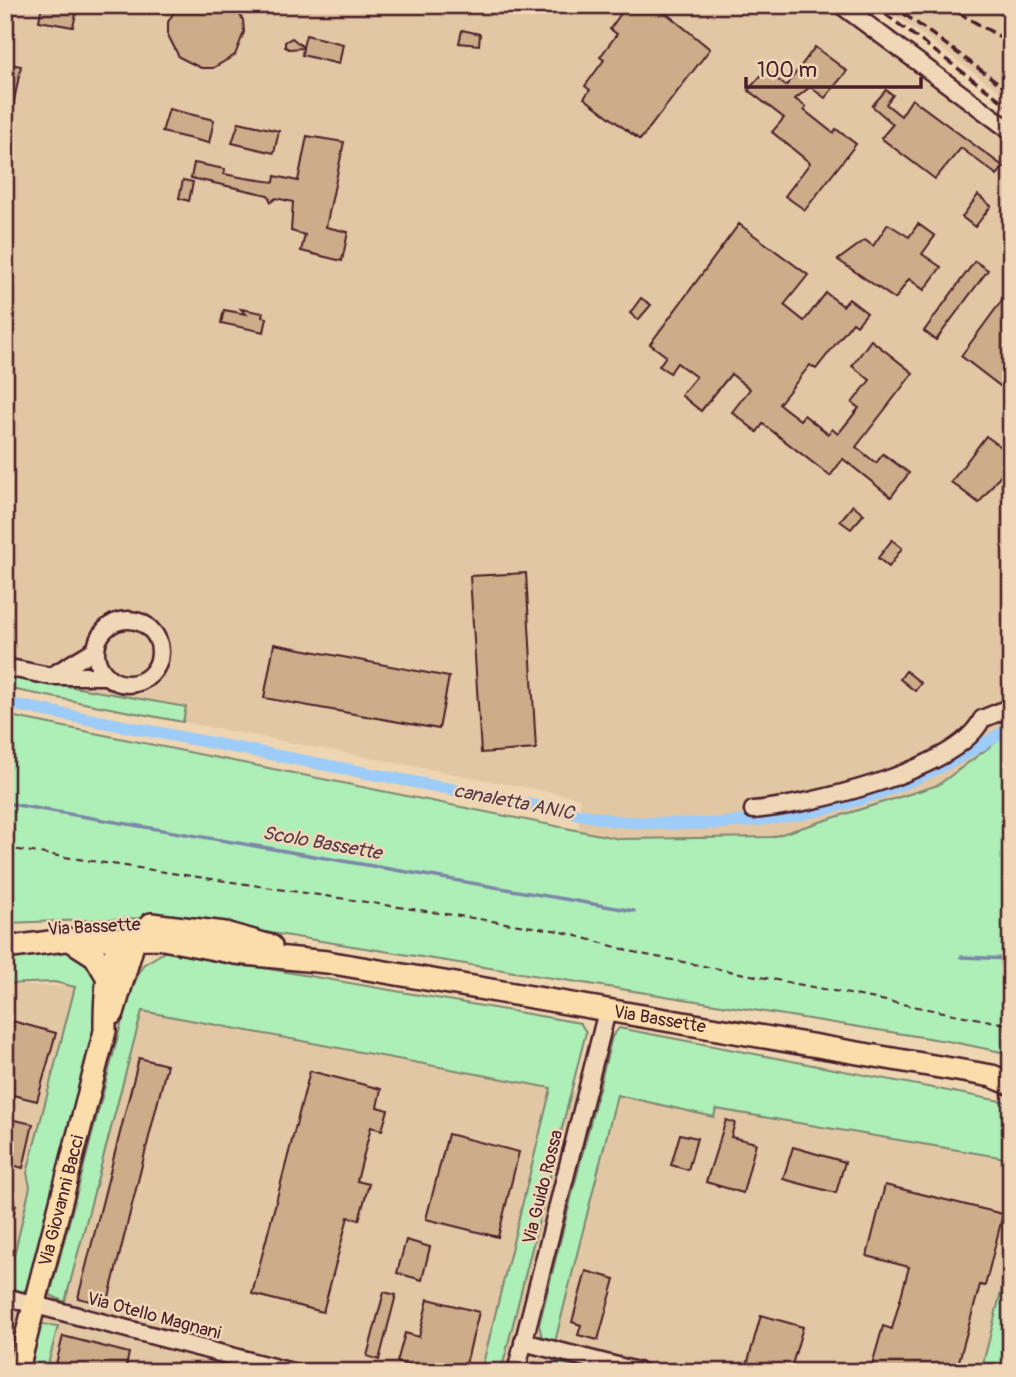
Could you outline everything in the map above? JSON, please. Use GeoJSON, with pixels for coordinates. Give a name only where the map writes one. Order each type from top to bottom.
{"type":"FeatureCollection","features":[{"type":"Feature","properties":{"kind":"main road","name":"Via Bassette"},"geometry":{"type":"LineString","coordinates":[[5,937],[141,923],[225,933],[327,962]]}},
{"type":"Feature","properties":{"kind":"main road","name":"Via Bassette"},"geometry":{"type":"LineString","coordinates":[[5,937],[121,929],[130,938]]}},
{"type":"Feature","properties":{"kind":"main road","name":"Via Bassette"},"geometry":{"type":"LineString","coordinates":[[130,938],[141,930],[264,944]]}},
{"type":"Feature","properties":{"kind":"main road","name":"Via Giovanni Bacci"},"geometry":{"type":"LineString","coordinates":[[17,1372],[130,938]]}},
{"type":"Feature","properties":{"kind":"main road","name":"Via Bassette"},"geometry":{"type":"LineString","coordinates":[[5,948],[69,940],[158,938],[196,946],[327,962],[1004,1078]]}},
{"type":"Feature","properties":{"kind":"main road"},"geometry":{"type":"LineString","coordinates":[[69,940],[95,956],[117,980]]}},
{"type":"Feature","properties":{"kind":"main road","name":"Via Giovanni Bacci"},"geometry":{"type":"LineString","coordinates":[[117,980],[150,951],[165,946],[196,946]]}},
{"type":"Feature","properties":{"kind":"street"},"geometry":{"type":"LineString","coordinates":[[841,5],[1011,131]]}},
{"type":"Feature","properties":{"kind":"street"},"geometry":{"type":"LineString","coordinates":[[5,667],[50,676],[107,676],[126,684],[146,679],[159,662],[159,640],[144,623],[123,620],[105,629],[96,649],[50,676]]}},
{"type":"Feature","properties":{"kind":"street"},"geometry":{"type":"LineString","coordinates":[[96,649],[100,668],[107,676]]}},
{"type":"Feature","properties":{"kind":"street"},"geometry":{"type":"LineString","coordinates":[[753,810],[792,807],[882,780],[948,753],[976,733],[982,719],[1011,707]]}},
{"type":"Feature","properties":{"kind":"street","name":"Via Guido Rossa"},"geometry":{"type":"LineString","coordinates":[[516,1372],[607,1012]]}},
{"type":"Feature","properties":{"kind":"street","name":"Via Otello Magnani"},"geometry":{"type":"LineString","coordinates":[[5,1297],[292,1372]]}},
{"type":"Feature","properties":{"kind":"street"},"geometry":{"type":"LineString","coordinates":[[523,1342],[641,1372]]}},
{"type":"Feature","properties":{"kind":"path"},"geometry":{"type":"LineString","coordinates":[[5,848],[498,925],[559,931],[641,954],[1011,1025]]}},
{"type":"Feature","properties":{"kind":"shaded area"},"geometry":{"type":"Polygon","coordinates":[[[5,5],[828,5],[1011,139],[1011,1054],[953,1042],[573,983],[580,798],[5,688],[5,5]]]}},
{"type":"Feature","properties":{"kind":"shaded area"},"geometry":{"type":"Polygon","coordinates":[[[881,5],[1011,5],[1011,100],[881,5]]]}},
{"type":"Feature","properties":{"kind":"shaded area"},"geometry":{"type":"Polygon","coordinates":[[[5,985],[75,987],[142,1011],[551,1088],[624,1097],[713,1117],[716,1108],[1011,1161],[1011,1372],[5,1372],[5,985]]]}},
{"type":"Feature","properties":{"kind":"green space"},"geometry":{"type":"Polygon","coordinates":[[[5,675],[186,707],[183,722],[5,688],[5,675]]]}},
{"type":"Feature","properties":{"kind":"green space"},"geometry":{"type":"Polygon","coordinates":[[[5,715],[620,839],[772,837],[938,785],[1011,731],[1011,1054],[953,1042],[208,923],[148,918],[5,923],[5,715]]]}},
{"type":"Feature","properties":{"kind":"green space"},"geometry":{"type":"Polygon","coordinates":[[[71,948],[83,955],[101,982],[97,1017],[29,1286],[23,1292],[6,1290],[30,1187],[27,1173],[75,987],[54,982],[5,984],[5,952],[71,948]]]}},
{"type":"Feature","properties":{"kind":"green space"},"geometry":{"type":"Polygon","coordinates":[[[166,951],[580,1023],[586,1032],[501,1372],[481,1372],[551,1088],[142,1011],[65,1302],[50,1295],[129,994],[143,965],[166,951]]]}},
{"type":"Feature","properties":{"kind":"green space"},"geometry":{"type":"Polygon","coordinates":[[[619,1028],[1011,1103],[1011,1159],[716,1109],[714,1117],[617,1095],[555,1342],[542,1337],[539,1325],[612,1037],[619,1028]]]}},
{"type":"Feature","properties":{"kind":"green space"},"geometry":{"type":"Polygon","coordinates":[[[1011,1252],[1011,1340],[1003,1371],[981,1372],[1011,1252]]]}},
{"type":"Feature","properties":{"kind":"green space"},"geometry":{"type":"Polygon","coordinates":[[[41,1324],[58,1326],[46,1372],[30,1372],[41,1324]]]}},
{"type":"Feature","properties":{"kind":"green space"},"geometry":{"type":"Polygon","coordinates":[[[553,1361],[596,1372],[531,1372],[534,1362],[551,1367],[553,1361]]]}},
{"type":"Feature","properties":{"kind":"building"},"geometry":{"type":"Polygon","coordinates":[[[42,5],[78,5],[73,27],[39,21],[42,5]]]}},
{"type":"Feature","properties":{"kind":"building"},"geometry":{"type":"Polygon","coordinates":[[[178,5],[234,5],[243,20],[244,32],[235,55],[213,68],[201,68],[179,57],[168,35],[168,22],[178,5]]]}},
{"type":"Feature","properties":{"kind":"building"},"geometry":{"type":"Polygon","coordinates":[[[627,5],[656,5],[710,49],[640,140],[584,98],[590,90],[585,86],[604,60],[600,57],[617,34],[610,29],[627,5]]]}},
{"type":"Feature","properties":{"kind":"building"},"geometry":{"type":"Polygon","coordinates":[[[462,30],[480,34],[479,45],[459,43],[462,30]]]}},
{"type":"Feature","properties":{"kind":"building"},"geometry":{"type":"Polygon","coordinates":[[[306,35],[343,44],[339,64],[302,55],[303,48],[285,47],[285,42],[292,38],[303,47],[306,35]]]}},
{"type":"Feature","properties":{"kind":"building"},"geometry":{"type":"Polygon","coordinates":[[[815,47],[847,71],[825,98],[810,87],[795,99],[806,107],[804,110],[833,133],[836,129],[856,144],[805,210],[785,196],[810,163],[772,132],[784,118],[748,90],[766,70],[786,86],[815,47]]]}},
{"type":"Feature","properties":{"kind":"building"},"geometry":{"type":"Polygon","coordinates":[[[5,63],[21,66],[10,121],[5,120],[5,63]]]}},
{"type":"Feature","properties":{"kind":"building"},"geometry":{"type":"Polygon","coordinates":[[[886,90],[893,95],[886,104],[901,116],[912,99],[1004,167],[997,175],[961,148],[935,179],[881,138],[893,124],[872,106],[886,90]]]}},
{"type":"Feature","properties":{"kind":"building"},"geometry":{"type":"Polygon","coordinates":[[[169,109],[214,120],[209,143],[162,132],[169,109]]]}},
{"type":"Feature","properties":{"kind":"building"},"geometry":{"type":"Polygon","coordinates":[[[239,122],[279,131],[274,153],[232,143],[239,122]]]}},
{"type":"Feature","properties":{"kind":"building"},"geometry":{"type":"Polygon","coordinates":[[[307,136],[344,142],[326,227],[348,232],[342,261],[301,251],[305,235],[291,231],[293,202],[276,198],[271,202],[268,195],[191,178],[194,163],[225,169],[224,174],[245,178],[274,182],[275,176],[298,181],[307,136]]]}},
{"type":"Feature","properties":{"kind":"building"},"geometry":{"type":"Polygon","coordinates":[[[183,180],[193,182],[189,201],[179,198],[183,180]]]}},
{"type":"Feature","properties":{"kind":"building"},"geometry":{"type":"Polygon","coordinates":[[[978,195],[991,206],[975,227],[962,217],[978,195]]]}},
{"type":"Feature","properties":{"kind":"building"},"geometry":{"type":"Polygon","coordinates":[[[739,224],[808,275],[784,305],[804,321],[826,293],[843,306],[849,299],[867,313],[857,325],[853,322],[816,369],[810,365],[779,404],[800,420],[804,415],[828,434],[832,429],[838,434],[859,408],[852,403],[870,380],[852,366],[871,340],[913,373],[856,447],[876,463],[883,454],[909,473],[891,497],[843,459],[830,476],[763,424],[757,432],[732,412],[750,389],[731,374],[701,411],[681,395],[696,377],[677,363],[670,373],[659,366],[666,356],[650,344],[739,224]]]}},
{"type":"Feature","properties":{"kind":"building"},"geometry":{"type":"Polygon","coordinates":[[[888,224],[909,237],[918,224],[935,236],[922,254],[941,267],[924,290],[909,279],[895,299],[838,260],[865,240],[873,246],[888,224]]]}},
{"type":"Feature","properties":{"kind":"building"},"geometry":{"type":"Polygon","coordinates":[[[975,261],[988,270],[936,340],[924,331],[975,261]]]}},
{"type":"Feature","properties":{"kind":"building"},"geometry":{"type":"Polygon","coordinates":[[[1011,288],[1011,380],[1004,389],[961,356],[1011,288]]]}},
{"type":"Feature","properties":{"kind":"building"},"geometry":{"type":"Polygon","coordinates":[[[641,298],[651,305],[638,320],[630,313],[641,298]]]}},
{"type":"Feature","properties":{"kind":"building"},"geometry":{"type":"Polygon","coordinates":[[[241,309],[263,313],[262,317],[267,318],[264,332],[221,323],[224,310],[246,314],[241,309]]]}},
{"type":"Feature","properties":{"kind":"building"},"geometry":{"type":"Polygon","coordinates":[[[986,436],[1011,454],[1011,461],[979,503],[951,482],[986,436]]]}},
{"type":"Feature","properties":{"kind":"building"},"geometry":{"type":"Polygon","coordinates":[[[853,505],[864,514],[851,529],[840,521],[853,505]]]}},
{"type":"Feature","properties":{"kind":"building"},"geometry":{"type":"Polygon","coordinates":[[[892,540],[902,548],[889,567],[878,558],[892,540]]]}},
{"type":"Feature","properties":{"kind":"building"},"geometry":{"type":"Polygon","coordinates":[[[526,573],[536,749],[481,753],[470,576],[526,573]]]}},
{"type":"Feature","properties":{"kind":"building"},"geometry":{"type":"Polygon","coordinates":[[[274,644],[449,677],[439,729],[264,698],[274,644]]]}},
{"type":"Feature","properties":{"kind":"building"},"geometry":{"type":"Polygon","coordinates":[[[906,671],[921,683],[915,691],[900,679],[906,671]]]}},
{"type":"Feature","properties":{"kind":"building"},"geometry":{"type":"Polygon","coordinates":[[[5,1019],[56,1033],[37,1101],[5,1093],[5,1019]]]}},
{"type":"Feature","properties":{"kind":"building"},"geometry":{"type":"Polygon","coordinates":[[[139,1058],[167,1065],[107,1305],[78,1298],[139,1058]]]}},
{"type":"Feature","properties":{"kind":"building"},"geometry":{"type":"Polygon","coordinates":[[[310,1071],[381,1089],[377,1107],[388,1110],[382,1130],[371,1127],[357,1181],[369,1184],[359,1220],[348,1217],[323,1312],[252,1294],[310,1071]]]}},
{"type":"Feature","properties":{"kind":"building"},"geometry":{"type":"Polygon","coordinates":[[[5,1118],[33,1124],[23,1168],[5,1163],[5,1118]]]}},
{"type":"Feature","properties":{"kind":"building"},"geometry":{"type":"Polygon","coordinates":[[[726,1120],[735,1123],[731,1137],[756,1143],[743,1193],[706,1182],[726,1120]]]}},
{"type":"Feature","properties":{"kind":"building"},"geometry":{"type":"Polygon","coordinates":[[[448,1134],[519,1152],[498,1237],[426,1219],[448,1134]]]}},
{"type":"Feature","properties":{"kind":"building"},"geometry":{"type":"Polygon","coordinates":[[[680,1134],[697,1138],[688,1170],[671,1165],[680,1134]]]}},
{"type":"Feature","properties":{"kind":"building"},"geometry":{"type":"Polygon","coordinates":[[[793,1147],[845,1162],[836,1193],[783,1179],[793,1147]]]}},
{"type":"Feature","properties":{"kind":"building"},"geometry":{"type":"Polygon","coordinates":[[[885,1185],[1003,1214],[985,1286],[980,1285],[956,1372],[870,1372],[883,1326],[892,1329],[909,1267],[867,1256],[885,1185]]]}},
{"type":"Feature","properties":{"kind":"building"},"geometry":{"type":"Polygon","coordinates":[[[5,1202],[16,1205],[8,1233],[5,1232],[5,1202]]]}},
{"type":"Feature","properties":{"kind":"building"},"geometry":{"type":"Polygon","coordinates":[[[406,1240],[430,1247],[422,1280],[397,1273],[406,1240]]]}},
{"type":"Feature","properties":{"kind":"building"},"geometry":{"type":"Polygon","coordinates":[[[586,1271],[615,1279],[598,1340],[578,1335],[581,1325],[572,1322],[586,1271]]]}},
{"type":"Feature","properties":{"kind":"building"},"geometry":{"type":"Polygon","coordinates":[[[384,1292],[396,1295],[379,1360],[367,1356],[384,1292]]]}},
{"type":"Feature","properties":{"kind":"building"},"geometry":{"type":"Polygon","coordinates":[[[428,1299],[479,1312],[464,1372],[435,1372],[397,1362],[405,1333],[419,1337],[428,1299]]]}},
{"type":"Feature","properties":{"kind":"building"},"geometry":{"type":"Polygon","coordinates":[[[761,1315],[803,1327],[790,1372],[745,1372],[761,1315]]]}},
{"type":"Feature","properties":{"kind":"building"},"geometry":{"type":"Polygon","coordinates":[[[63,1336],[129,1353],[125,1372],[54,1372],[63,1336]]]}},
{"type":"Feature","properties":{"kind":"waterway","name":"canaletta ANIC"},"geometry":{"type":"LineString","coordinates":[[5,703],[615,821],[671,824],[773,819],[868,797],[915,779],[962,756],[1011,727]]}},
{"type":"Feature","properties":{"kind":"waterway","name":"Scolo Bassette"},"geometry":{"type":"LineString","coordinates":[[5,803],[634,911]]}},
{"type":"Feature","properties":{"kind":"waterway","name":"Scolo Bassette"},"geometry":{"type":"LineString","coordinates":[[961,957],[1011,959]]}},
{"type":"Feature","properties":{"kind":"railway"},"geometry":{"type":"LineString","coordinates":[[873,5],[1011,108]]}},
{"type":"Feature","properties":{"kind":"railway"},"geometry":{"type":"LineString","coordinates":[[892,5],[1011,92]]}},
{"type":"Feature","properties":{"kind":"railway"},"geometry":{"type":"LineString","coordinates":[[945,5],[1011,43]]}}]}
